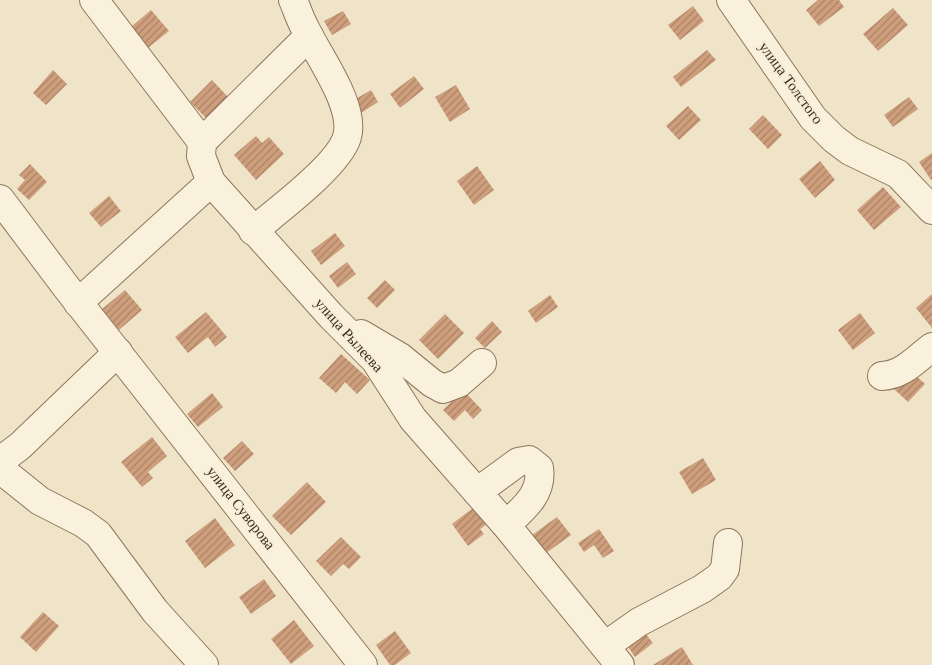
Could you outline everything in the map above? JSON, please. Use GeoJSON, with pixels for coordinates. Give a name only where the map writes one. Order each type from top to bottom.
{"type":"FeatureCollection","features":[{"type":"Feature","properties":{"kind":"street"},"geometry":{"type":"LineString","coordinates":[[94,0],[202,142],[309,36]]}},
{"type":"Feature","properties":{"kind":"street"},"geometry":{"type":"LineString","coordinates":[[253,231],[322,171],[339,153],[347,136],[347,117],[340,95],[309,36],[293,0]]}},
{"type":"Feature","properties":{"kind":"street","name":"улица Толстого"},"geometry":{"type":"LineString","coordinates":[[731,0],[813,118],[834,139],[850,151],[898,174],[932,210]]}},
{"type":"Feature","properties":{"kind":"street","name":"улица Рылеева"},"geometry":{"type":"LineString","coordinates":[[202,142],[201,156],[203,168],[211,182],[331,316],[376,360],[413,419],[506,524],[612,656]]}},
{"type":"Feature","properties":{"kind":"street"},"geometry":{"type":"LineString","coordinates":[[78,303],[211,182]]}},
{"type":"Feature","properties":{"kind":"street","name":"улица Суворова"},"geometry":{"type":"LineString","coordinates":[[0,199],[78,303],[363,665]]}},
{"type":"Feature","properties":{"kind":"street"},"geometry":{"type":"LineString","coordinates":[[331,316],[400,357],[432,383],[443,389],[459,383],[482,364]]}},
{"type":"Feature","properties":{"kind":"street"},"geometry":{"type":"LineString","coordinates":[[882,376],[892,376],[905,370],[932,347]]}},
{"type":"Feature","properties":{"kind":"street"},"geometry":{"type":"LineString","coordinates":[[0,461],[20,446],[118,352]]}},
{"type":"Feature","properties":{"kind":"street"},"geometry":{"type":"LineString","coordinates":[[477,492],[518,462],[529,460],[539,468],[541,480],[538,491],[529,503],[506,524]]}},
{"type":"Feature","properties":{"kind":"street"},"geometry":{"type":"LineString","coordinates":[[0,469],[40,501],[98,534],[155,611],[204,665]]}},
{"type":"Feature","properties":{"kind":"street"},"geometry":{"type":"LineString","coordinates":[[612,656],[639,622],[702,589],[719,577],[725,569],[728,544]]}},
{"type":"Feature","properties":{"kind":"building"},"geometry":{"type":"Polygon","coordinates":[[[818,0],[839,0],[844,7],[819,26],[806,10],[818,0]]]}},
{"type":"Feature","properties":{"kind":"building"},"geometry":{"type":"Polygon","coordinates":[[[693,6],[704,21],[680,40],[668,25],[693,6]]]}},
{"type":"Feature","properties":{"kind":"building"},"geometry":{"type":"Polygon","coordinates":[[[893,8],[908,25],[878,51],[863,34],[893,8]]]}},
{"type":"Feature","properties":{"kind":"building"},"geometry":{"type":"Polygon","coordinates":[[[151,10],[169,31],[148,48],[131,27],[151,10]]]}},
{"type":"Feature","properties":{"kind":"building"},"geometry":{"type":"Polygon","coordinates":[[[343,11],[351,24],[332,35],[324,21],[343,11]]]}},
{"type":"Feature","properties":{"kind":"building"},"geometry":{"type":"Polygon","coordinates":[[[707,50],[716,60],[681,87],[673,77],[707,50]]]}},
{"type":"Feature","properties":{"kind":"building"},"geometry":{"type":"Polygon","coordinates":[[[53,70],[67,84],[46,105],[33,93],[53,70]]]}},
{"type":"Feature","properties":{"kind":"building"},"geometry":{"type":"Polygon","coordinates":[[[414,76],[424,89],[400,108],[390,94],[414,76]]]}},
{"type":"Feature","properties":{"kind":"building"},"geometry":{"type":"Polygon","coordinates":[[[212,80],[228,97],[206,118],[190,102],[212,80]]]}},
{"type":"Feature","properties":{"kind":"building"},"geometry":{"type":"Polygon","coordinates":[[[456,85],[470,109],[450,122],[435,97],[456,85]]]}},
{"type":"Feature","properties":{"kind":"building"},"geometry":{"type":"Polygon","coordinates":[[[371,90],[378,102],[361,113],[354,100],[371,90]]]}},
{"type":"Feature","properties":{"kind":"building"},"geometry":{"type":"Polygon","coordinates":[[[909,97],[918,109],[893,127],[884,115],[909,97]]]}},
{"type":"Feature","properties":{"kind":"building"},"geometry":{"type":"Polygon","coordinates":[[[688,106],[701,120],[679,140],[666,126],[688,106]]]}},
{"type":"Feature","properties":{"kind":"building"},"geometry":{"type":"Polygon","coordinates":[[[763,115],[782,135],[768,149],[749,129],[763,115]]]}},
{"type":"Feature","properties":{"kind":"building"},"geometry":{"type":"Polygon","coordinates":[[[256,136],[262,143],[269,137],[284,154],[256,180],[234,155],[256,136]]]}},
{"type":"Feature","properties":{"kind":"building"},"geometry":{"type":"Polygon","coordinates":[[[932,153],[932,179],[931,180],[919,162],[932,153]]]}},
{"type":"Feature","properties":{"kind":"building"},"geometry":{"type":"Polygon","coordinates":[[[820,161],[835,180],[815,198],[799,179],[820,161]]]}},
{"type":"Feature","properties":{"kind":"building"},"geometry":{"type":"Polygon","coordinates":[[[30,164],[47,182],[29,200],[17,189],[25,180],[19,175],[30,164]]]}},
{"type":"Feature","properties":{"kind":"building"},"geometry":{"type":"Polygon","coordinates":[[[477,166],[494,190],[474,205],[457,181],[477,166]]]}},
{"type":"Feature","properties":{"kind":"building"},"geometry":{"type":"Polygon","coordinates":[[[883,187],[901,207],[874,230],[857,210],[883,187]]]}},
{"type":"Feature","properties":{"kind":"building"},"geometry":{"type":"Polygon","coordinates":[[[109,196],[121,211],[101,227],[89,213],[109,196]]]}},
{"type":"Feature","properties":{"kind":"building"},"geometry":{"type":"Polygon","coordinates":[[[335,233],[345,246],[321,265],[311,251],[335,233]]]}},
{"type":"Feature","properties":{"kind":"building"},"geometry":{"type":"Polygon","coordinates":[[[347,262],[356,274],[338,288],[329,276],[347,262]]]}},
{"type":"Feature","properties":{"kind":"building"},"geometry":{"type":"Polygon","coordinates":[[[385,280],[395,290],[377,308],[367,298],[385,280]]]}},
{"type":"Feature","properties":{"kind":"building"},"geometry":{"type":"Polygon","coordinates":[[[125,290],[142,310],[119,330],[102,309],[125,290]]]}},
{"type":"Feature","properties":{"kind":"building"},"geometry":{"type":"Polygon","coordinates":[[[932,294],[932,328],[916,308],[932,294]]]}},
{"type":"Feature","properties":{"kind":"building"},"geometry":{"type":"Polygon","coordinates":[[[550,295],[558,307],[536,323],[528,311],[550,295]]]}},
{"type":"Feature","properties":{"kind":"building"},"geometry":{"type":"Polygon","coordinates":[[[206,312],[227,337],[215,347],[208,337],[188,353],[175,337],[206,312]]]}},
{"type":"Feature","properties":{"kind":"building"},"geometry":{"type":"Polygon","coordinates":[[[860,313],[875,333],[853,350],[838,330],[860,313]]]}},
{"type":"Feature","properties":{"kind":"building"},"geometry":{"type":"Polygon","coordinates":[[[445,314],[464,333],[438,359],[419,340],[445,314]]]}},
{"type":"Feature","properties":{"kind":"building"},"geometry":{"type":"Polygon","coordinates":[[[492,321],[502,332],[485,348],[475,338],[492,321]]]}},
{"type":"Feature","properties":{"kind":"building"},"geometry":{"type":"Polygon","coordinates":[[[341,354],[370,380],[357,394],[345,382],[336,393],[319,378],[341,354]]]}},
{"type":"Feature","properties":{"kind":"building"},"geometry":{"type":"Polygon","coordinates":[[[911,371],[925,384],[908,402],[894,389],[911,371]]]}},
{"type":"Feature","properties":{"kind":"building"},"geometry":{"type":"Polygon","coordinates":[[[463,390],[482,410],[473,419],[465,410],[454,421],[443,410],[463,390]]]}},
{"type":"Feature","properties":{"kind":"building"},"geometry":{"type":"Polygon","coordinates":[[[212,393],[223,407],[198,427],[187,414],[212,393]]]}},
{"type":"Feature","properties":{"kind":"building"},"geometry":{"type":"Polygon","coordinates":[[[152,437],[167,456],[148,472],[153,478],[142,487],[121,462],[152,437]]]}},
{"type":"Feature","properties":{"kind":"building"},"geometry":{"type":"Polygon","coordinates":[[[242,441],[254,454],[235,471],[223,458],[242,441]]]}},
{"type":"Feature","properties":{"kind":"building"},"geometry":{"type":"Polygon","coordinates":[[[703,458],[716,480],[692,494],[679,472],[703,458]]]}},
{"type":"Feature","properties":{"kind":"building"},"geometry":{"type":"Polygon","coordinates":[[[307,482],[326,502],[291,535],[272,516],[307,482]]]}},
{"type":"Feature","properties":{"kind":"building"},"geometry":{"type":"Polygon","coordinates":[[[477,505],[490,522],[480,529],[484,534],[468,546],[452,524],[477,505]]]}},
{"type":"Feature","properties":{"kind":"building"},"geometry":{"type":"Polygon","coordinates":[[[557,517],[571,535],[542,556],[528,538],[557,517]]]}},
{"type":"Feature","properties":{"kind":"building"},"geometry":{"type":"Polygon","coordinates":[[[215,518],[235,545],[205,568],[185,541],[215,518]]]}},
{"type":"Feature","properties":{"kind":"building"},"geometry":{"type":"Polygon","coordinates":[[[599,529],[614,551],[603,558],[594,545],[584,552],[578,543],[599,529]]]}},
{"type":"Feature","properties":{"kind":"building"},"geometry":{"type":"Polygon","coordinates":[[[341,537],[361,557],[349,569],[343,564],[331,576],[316,561],[341,537]]]}},
{"type":"Feature","properties":{"kind":"building"},"geometry":{"type":"Polygon","coordinates":[[[264,579],[276,596],[251,614],[239,597],[264,579]]]}},
{"type":"Feature","properties":{"kind":"building"},"geometry":{"type":"Polygon","coordinates":[[[43,612],[59,626],[36,652],[20,637],[43,612]]]}},
{"type":"Feature","properties":{"kind":"building"},"geometry":{"type":"Polygon","coordinates":[[[294,620],[314,646],[291,664],[271,639],[294,620]]]}},
{"type":"Feature","properties":{"kind":"building"},"geometry":{"type":"Polygon","coordinates":[[[395,631],[411,653],[395,665],[390,665],[376,645],[395,631]]]}},
{"type":"Feature","properties":{"kind":"building"},"geometry":{"type":"Polygon","coordinates":[[[645,633],[653,643],[635,657],[628,647],[645,633]]]}},
{"type":"Feature","properties":{"kind":"building"},"geometry":{"type":"Polygon","coordinates":[[[682,647],[693,665],[653,665],[682,647]]]}}]}
